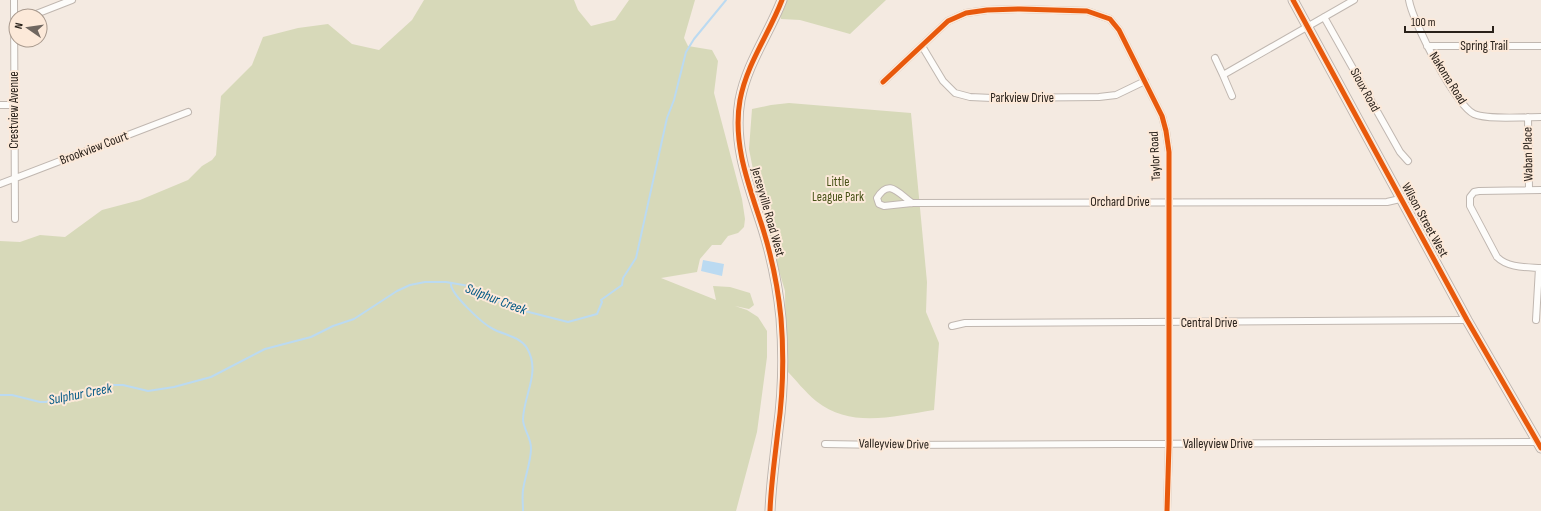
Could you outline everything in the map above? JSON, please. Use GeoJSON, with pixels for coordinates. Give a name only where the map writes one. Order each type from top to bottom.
{"type":"FeatureCollection","features":[{"type":"Feature","properties":{"kind":"main road","name":"Jerseyville Road West"},"geometry":{"type":"LineString","coordinates":[[770,511],[770,488],[778,429],[781,388],[781,318],[771,256],[740,152],[738,127],[740,101],[746,76],[758,49],[773,22],[782,0]]}},
{"type":"Feature","properties":{"kind":"main road","name":"Wilson Street West"},"geometry":{"type":"LineString","coordinates":[[1292,0],[1467,320],[1540,444]]}},
{"type":"Feature","properties":{"kind":"street"},"geometry":{"type":"LineString","coordinates":[[48,9],[72,0]]}},
{"type":"Feature","properties":{"kind":"street"},"geometry":{"type":"LineString","coordinates":[[1223,75],[1354,0]]}},
{"type":"Feature","properties":{"kind":"street","name":"Nakoma Road"},"geometry":{"type":"LineString","coordinates":[[1409,0],[1415,22],[1427,46],[1461,103],[1472,113],[1484,117],[1541,117]]}},
{"type":"Feature","properties":{"kind":"street","name":"Taylor Road"},"geometry":{"type":"LineString","coordinates":[[883,82],[948,21],[966,13],[987,10],[1020,9],[1087,11],[1110,19],[1119,30],[1162,116],[1166,131],[1168,152],[1169,444],[1167,511]]}},
{"type":"Feature","properties":{"kind":"street","name":"Sioux Road"},"geometry":{"type":"LineString","coordinates":[[1324,16],[1400,152],[1408,161]]}},
{"type":"Feature","properties":{"kind":"street","name":"Parkview Drive"},"geometry":{"type":"LineString","coordinates":[[922,46],[942,81],[955,93],[970,97],[1099,97],[1116,95],[1145,82]]}},
{"type":"Feature","properties":{"kind":"street","name":"Spring Trail"},"geometry":{"type":"LineString","coordinates":[[1427,46],[1541,46]]}},
{"type":"Feature","properties":{"kind":"street","name":"Crestview Avenue"},"geometry":{"type":"LineString","coordinates":[[15,48],[15,219]]}},
{"type":"Feature","properties":{"kind":"street"},"geometry":{"type":"LineString","coordinates":[[1215,58],[1232,96]]}},
{"type":"Feature","properties":{"kind":"street"},"geometry":{"type":"LineString","coordinates":[[0,105],[15,105]]}},
{"type":"Feature","properties":{"kind":"street","name":"Brookview Court"},"geometry":{"type":"LineString","coordinates":[[0,184],[188,112]]}},
{"type":"Feature","properties":{"kind":"street","name":"Waban Place"},"geometry":{"type":"LineString","coordinates":[[1528,117],[1529,190]]}},
{"type":"Feature","properties":{"kind":"street","name":"Orchard Drive"},"geometry":{"type":"LineString","coordinates":[[912,203],[892,188],[887,187],[882,190],[878,198],[879,204],[884,206],[912,203],[1387,202],[1400,199]]}},
{"type":"Feature","properties":{"kind":"street"},"geometry":{"type":"LineString","coordinates":[[1536,320],[1540,268],[1511,265],[1502,262],[1497,257],[1470,206],[1470,197],[1474,192],[1479,191],[1541,190]]}},
{"type":"Feature","properties":{"kind":"street","name":"Central Drive"},"geometry":{"type":"LineString","coordinates":[[952,326],[965,323],[1168,323],[1467,320]]}},
{"type":"Feature","properties":{"kind":"street","name":"Valleyview Drive"},"geometry":{"type":"LineString","coordinates":[[825,444],[1540,444]]}},
{"type":"Feature","properties":{"kind":"green space"},"geometry":{"type":"Polygon","coordinates":[[[424,0],[574,0],[578,10],[591,26],[615,20],[629,0],[695,0],[684,38],[688,46],[712,50],[718,61],[714,93],[742,199],[745,219],[744,227],[738,233],[728,236],[721,245],[712,245],[700,259],[697,272],[661,278],[716,300],[713,286],[730,287],[750,293],[754,305],[749,309],[735,306],[747,310],[758,317],[767,331],[767,357],[757,432],[736,511],[0,511],[0,241],[20,242],[40,235],[65,237],[102,210],[140,200],[188,180],[216,155],[221,96],[252,65],[263,37],[298,28],[328,24],[352,44],[379,50],[412,20],[424,0]]]}},
{"type":"Feature","properties":{"kind":"green space"},"geometry":{"type":"Polygon","coordinates":[[[785,0],[886,0],[850,34],[800,20],[781,19],[780,14],[785,0]]]}},
{"type":"Feature","properties":{"kind":"green space","name":"Little League Park"},"geometry":{"type":"Polygon","coordinates":[[[789,103],[911,113],[927,282],[926,312],[939,343],[934,410],[873,418],[858,418],[844,415],[829,410],[816,401],[786,370],[785,291],[760,206],[749,149],[752,109],[789,103]]]}},
{"type":"Feature","properties":{"kind":"water"},"geometry":{"type":"Polygon","coordinates":[[[703,260],[724,264],[722,276],[701,271],[703,260]]]}},
{"type":"Feature","properties":{"kind":"waterway","name":"Sulphur Creek"},"geometry":{"type":"LineString","coordinates":[[0,395],[12,395],[40,402],[46,402],[66,395],[81,394],[110,385],[123,385],[148,391],[174,387],[211,377],[265,349],[311,337],[333,326],[354,319],[397,291],[410,285],[425,282],[446,282],[469,286],[492,299],[513,308],[568,322],[597,314],[602,302],[601,300],[622,285],[623,278],[636,258],[667,118],[674,100],[686,52],[694,39],[726,0]]}},
{"type":"Feature","properties":{"kind":"waterway"},"geometry":{"type":"LineString","coordinates":[[451,283],[455,294],[475,315],[493,329],[520,341],[527,348],[531,357],[531,383],[523,419],[531,444],[531,453],[523,490],[523,511]]}},
{"type":"Feature","properties":{"kind":"cycle path"},"geometry":{"type":"LineString","coordinates":[[770,511],[782,388],[781,318],[769,251],[740,150],[738,117],[743,86],[753,61],[782,0]]}},
{"type":"Feature","properties":{"kind":"cycle path"},"geometry":{"type":"LineString","coordinates":[[1293,0],[1467,320],[1541,448]]}},
{"type":"Feature","properties":{"kind":"cycle path"},"geometry":{"type":"LineString","coordinates":[[883,82],[948,21],[966,13],[987,10],[1020,9],[1087,11],[1110,19],[1119,30],[1162,116],[1169,152],[1169,444],[1167,511]]}}]}
